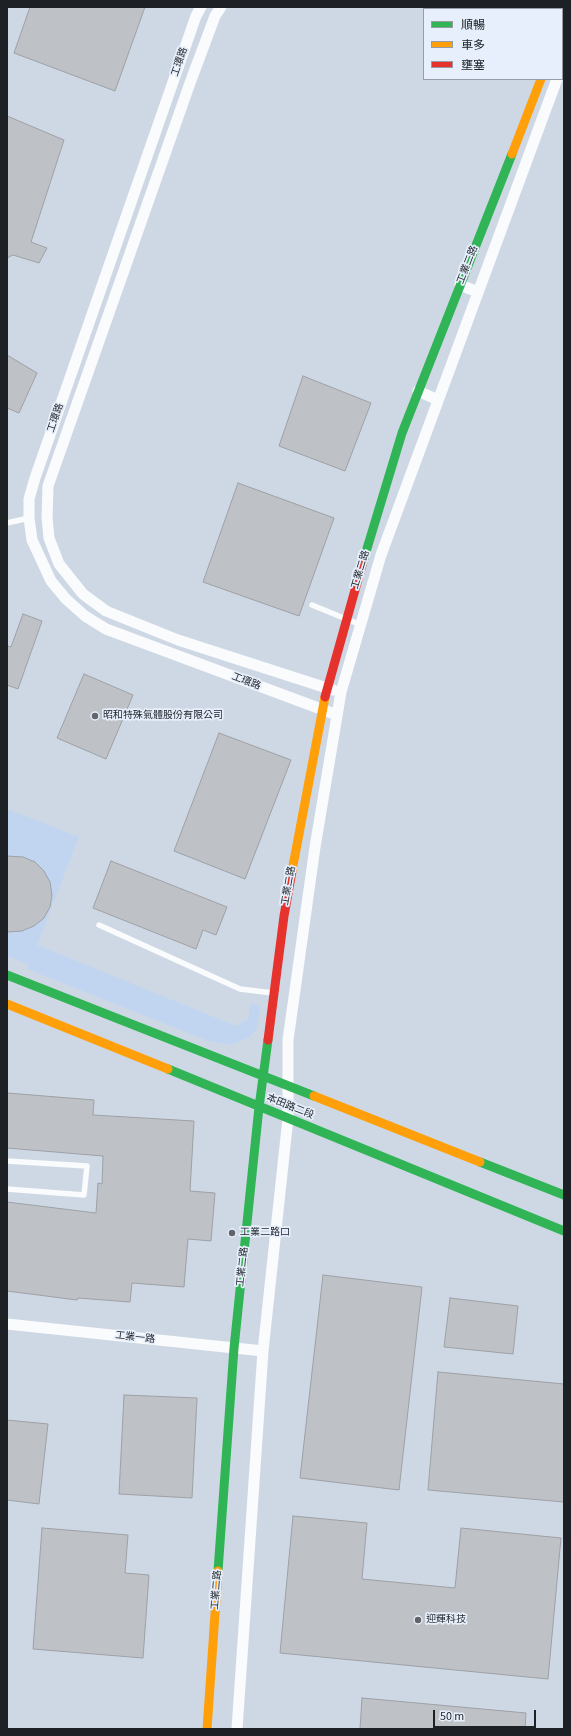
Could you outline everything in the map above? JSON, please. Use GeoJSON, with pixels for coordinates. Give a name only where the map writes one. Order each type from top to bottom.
{"type":"FeatureCollection","features":[{"type":"Feature","properties":{"kind":"street","name":"工環路"},"geometry":{"type":"LineString","coordinates":[[221,7],[214,18],[177,118],[48,486],[47,517],[49,538],[59,564],[84,594],[106,611],[160,633],[327,689],[341,692]]}},
{"type":"Feature","properties":{"kind":"street","name":"工環路"},"geometry":{"type":"LineString","coordinates":[[214,18],[200,9],[82,341],[35,478],[30,499],[29,518],[32,540],[51,581],[66,600],[85,616],[106,629],[337,715]]}},
{"type":"Feature","properties":{"kind":"street","name":"工業二路"},"geometry":{"type":"LineString","coordinates":[[207,1729],[234,1348],[259,1107],[284,916],[321,710],[346,619],[402,433],[541,80]]}},
{"type":"Feature","properties":{"kind":"street","name":"工業二路"},"geometry":{"type":"LineString","coordinates":[[237,1729],[263,1351],[288,1118],[288,1040],[314,852],[341,692],[381,555],[557,80]]}},
{"type":"Feature","properties":{"kind":"street"},"geometry":{"type":"LineString","coordinates":[[162,113],[177,118]]}},
{"type":"Feature","properties":{"kind":"street"},"geometry":{"type":"LineString","coordinates":[[520,132],[535,139]]}},
{"type":"Feature","properties":{"kind":"street"},"geometry":{"type":"LineString","coordinates":[[488,214],[505,221]]}},
{"type":"Feature","properties":{"kind":"street"},"geometry":{"type":"LineString","coordinates":[[125,219],[140,223]]}},
{"type":"Feature","properties":{"kind":"street"},"geometry":{"type":"LineString","coordinates":[[103,282],[117,288]]}},
{"type":"Feature","properties":{"kind":"street"},"geometry":{"type":"LineString","coordinates":[[460,285],[478,292]]}},
{"type":"Feature","properties":{"kind":"street"},"geometry":{"type":"LineString","coordinates":[[82,341],[97,345]]}},
{"type":"Feature","properties":{"kind":"street"},"geometry":{"type":"LineString","coordinates":[[418,391],[438,400]]}},
{"type":"Feature","properties":{"kind":"street"},"geometry":{"type":"LineString","coordinates":[[29,518],[47,517]]}},
{"type":"Feature","properties":{"kind":"street"},"geometry":{"type":"LineString","coordinates":[[155,648],[160,633]]}},
{"type":"Feature","properties":{"kind":"street"},"geometry":{"type":"LineString","coordinates":[[296,847],[314,852]]}},
{"type":"Feature","properties":{"kind":"street","name":"本田路二段"},"geometry":{"type":"LineString","coordinates":[[7,975],[564,1195]]}},
{"type":"Feature","properties":{"kind":"street","name":"本田路二段"},"geometry":{"type":"LineString","coordinates":[[7,1004],[564,1231]]}},
{"type":"Feature","properties":{"kind":"street","name":"工業一路"},"geometry":{"type":"LineString","coordinates":[[7,1324],[263,1351]]}},
{"type":"Feature","properties":{"kind":"lane"},"geometry":{"type":"LineString","coordinates":[[7,523],[29,518]]}},
{"type":"Feature","properties":{"kind":"lane"},"geometry":{"type":"LineString","coordinates":[[312,606],[361,625]]}},
{"type":"Feature","properties":{"kind":"lane"},"geometry":{"type":"LineString","coordinates":[[99,925],[240,989],[274,994]]}},
{"type":"Feature","properties":{"kind":"lane"},"geometry":{"type":"LineString","coordinates":[[7,1160],[87,1166],[84,1195],[7,1189]]}},
{"type":"Feature","properties":{"kind":"shaded area"},"geometry":{"type":"Polygon","coordinates":[[[7,7],[564,7],[564,1729],[7,1729],[7,7]]]}},
{"type":"Feature","properties":{"kind":"shaded area"},"geometry":{"type":"Polygon","coordinates":[[[7,809],[79,837],[37,945],[236,1026],[248,1019],[251,1003],[260,1006],[257,1029],[248,1038],[231,1045],[208,1041],[27,969],[28,964],[7,956],[7,809]]]}},
{"type":"Feature","properties":{"kind":"building"},"geometry":{"type":"Polygon","coordinates":[[[30,7],[145,7],[115,91],[14,53],[30,7]]]}},
{"type":"Feature","properties":{"kind":"building"},"geometry":{"type":"Polygon","coordinates":[[[7,116],[64,140],[31,242],[47,248],[39,263],[13,255],[7,258],[7,116]]]}},
{"type":"Feature","properties":{"kind":"building"},"geometry":{"type":"Polygon","coordinates":[[[7,355],[37,373],[19,413],[7,408],[7,355]]]}},
{"type":"Feature","properties":{"kind":"building"},"geometry":{"type":"Polygon","coordinates":[[[303,376],[371,403],[345,471],[279,446],[303,376]]]}},
{"type":"Feature","properties":{"kind":"building"},"geometry":{"type":"Polygon","coordinates":[[[238,483],[334,518],[299,616],[203,582],[238,483]]]}},
{"type":"Feature","properties":{"kind":"building"},"geometry":{"type":"Polygon","coordinates":[[[23,614],[42,621],[18,689],[7,685],[7,646],[11,647],[23,614]]]}},
{"type":"Feature","properties":{"kind":"building","name":"昭和特殊氣體股份有限公司"},"geometry":{"type":"Polygon","coordinates":[[[84,674],[133,695],[106,759],[57,738],[84,674]]]}},
{"type":"Feature","properties":{"kind":"building"},"geometry":{"type":"Polygon","coordinates":[[[219,733],[291,760],[245,879],[174,851],[219,733]]]}},
{"type":"Feature","properties":{"kind":"building"},"geometry":{"type":"Polygon","coordinates":[[[7,856],[23,857],[35,862],[44,871],[50,882],[52,895],[50,907],[44,918],[34,926],[22,931],[7,932],[7,856]]]}},
{"type":"Feature","properties":{"kind":"building"},"geometry":{"type":"Polygon","coordinates":[[[111,861],[227,907],[216,935],[203,930],[196,949],[93,908],[111,861]]]}},
{"type":"Feature","properties":{"kind":"building"},"geometry":{"type":"Polygon","coordinates":[[[7,1093],[94,1100],[93,1115],[194,1121],[190,1191],[215,1193],[211,1241],[188,1239],[184,1287],[132,1283],[130,1302],[78,1298],[77,1300],[7,1291],[7,1202],[96,1213],[98,1183],[102,1184],[103,1156],[7,1148],[7,1093]]]}},
{"type":"Feature","properties":{"kind":"building"},"geometry":{"type":"Polygon","coordinates":[[[323,1275],[422,1287],[399,1490],[300,1478],[323,1275]]]}},
{"type":"Feature","properties":{"kind":"building"},"geometry":{"type":"Polygon","coordinates":[[[450,1298],[518,1306],[513,1354],[444,1347],[450,1298]]]}},
{"type":"Feature","properties":{"kind":"building"},"geometry":{"type":"Polygon","coordinates":[[[438,1372],[564,1384],[564,1502],[428,1490],[438,1372]]]}},
{"type":"Feature","properties":{"kind":"building"},"geometry":{"type":"Polygon","coordinates":[[[124,1395],[197,1398],[192,1498],[119,1494],[124,1395]]]}},
{"type":"Feature","properties":{"kind":"building"},"geometry":{"type":"Polygon","coordinates":[[[7,1420],[48,1424],[39,1504],[7,1500],[7,1420]]]}},
{"type":"Feature","properties":{"kind":"building","name":"迎輝科技"},"geometry":{"type":"Polygon","coordinates":[[[293,1516],[367,1523],[362,1579],[455,1588],[461,1528],[561,1538],[548,1679],[280,1653],[293,1516]]]}},
{"type":"Feature","properties":{"kind":"building"},"geometry":{"type":"Polygon","coordinates":[[[42,1528],[128,1535],[125,1573],[149,1575],[143,1658],[33,1649],[42,1528]]]}},
{"type":"Feature","properties":{"kind":"building"},"geometry":{"type":"Polygon","coordinates":[[[362,1698],[526,1713],[525,1729],[360,1729],[362,1698]]]}},
{"type":"Feature","properties":{"kind":"traffic: fast"},"geometry":{"type":"LineString","coordinates":[[362,565],[402,433],[512,154]]}},
{"type":"Feature","properties":{"kind":"traffic: fast"},"geometry":{"type":"LineString","coordinates":[[7,975],[314,1096]]}},
{"type":"Feature","properties":{"kind":"traffic: fast"},"geometry":{"type":"LineString","coordinates":[[218,1571],[234,1348],[259,1107],[268,1040]]}},
{"type":"Feature","properties":{"kind":"traffic: fast"},"geometry":{"type":"LineString","coordinates":[[168,1069],[564,1231]]}},
{"type":"Feature","properties":{"kind":"traffic: fast"},"geometry":{"type":"LineString","coordinates":[[480,1162],[564,1195]]}},
{"type":"Feature","properties":{"kind":"traffic: slow"},"geometry":{"type":"LineString","coordinates":[[512,154],[541,80]]}},
{"type":"Feature","properties":{"kind":"traffic: slow"},"geometry":{"type":"LineString","coordinates":[[292,871],[325,697]]}},
{"type":"Feature","properties":{"kind":"traffic: slow"},"geometry":{"type":"LineString","coordinates":[[7,1004],[168,1069]]}},
{"type":"Feature","properties":{"kind":"traffic: slow"},"geometry":{"type":"LineString","coordinates":[[314,1096],[480,1162]]}},
{"type":"Feature","properties":{"kind":"traffic: slow"},"geometry":{"type":"LineString","coordinates":[[207,1729],[218,1571]]}},
{"type":"Feature","properties":{"kind":"traffic: jam"},"geometry":{"type":"LineString","coordinates":[[325,697],[362,565]]}},
{"type":"Feature","properties":{"kind":"traffic: jam"},"geometry":{"type":"LineString","coordinates":[[268,1040],[284,916],[292,871]]}},
{"type":"Feature","properties":{"kind":"place","name":"昭和特殊氣體股份有限公司"},"geometry":{"type":"Point","coordinates":[95,716]}},
{"type":"Feature","properties":{"kind":"place","name":"工業二路口"},"geometry":{"type":"Point","coordinates":[232,1233]}},
{"type":"Feature","properties":{"kind":"place","name":"迎輝科技"},"geometry":{"type":"Point","coordinates":[418,1620]}}]}
